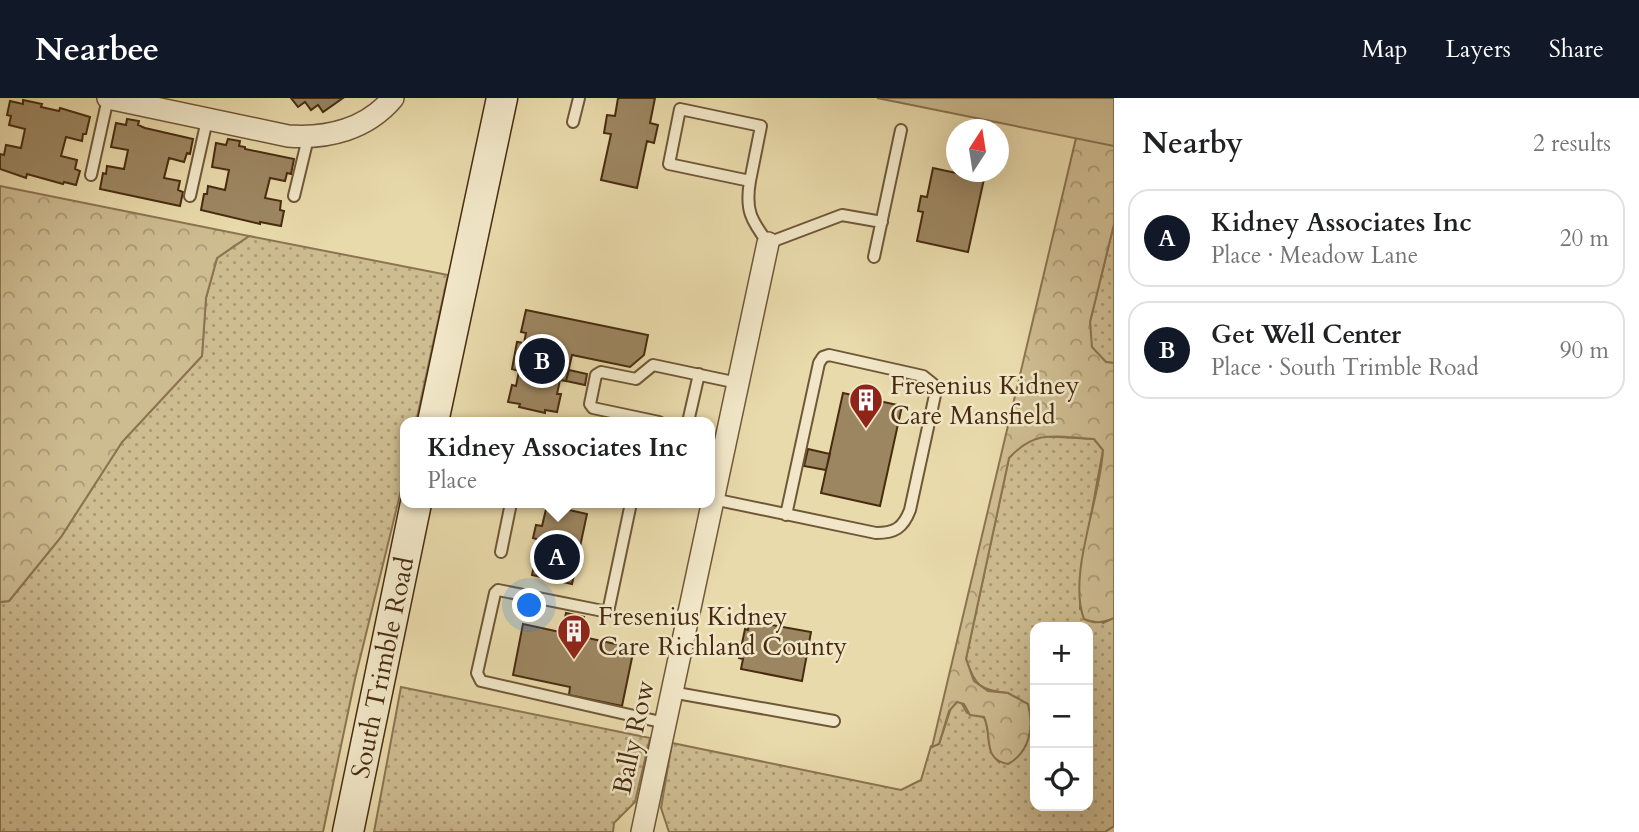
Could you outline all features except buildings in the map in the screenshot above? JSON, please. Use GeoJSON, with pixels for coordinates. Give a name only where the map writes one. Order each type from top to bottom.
{"type":"FeatureCollection","features":[{"type":"Feature","properties":{"kind":"main road"},"geometry":{"type":"LineString","coordinates":[[434,417],[502,98]]}},
{"type":"Feature","properties":{"kind":"main road","name":"South Trimble Road"},"geometry":{"type":"LineString","coordinates":[[348,832],[415,508]]}},
{"type":"Feature","properties":{"kind":"street"},"geometry":{"type":"LineString","coordinates":[[108,98],[207,120],[308,138],[344,131],[364,122],[383,110],[393,98]]}},
{"type":"Feature","properties":{"kind":"street","name":"Bally Row"},"geometry":{"type":"LineString","coordinates":[[715,482],[768,243]]}},
{"type":"Feature","properties":{"kind":"street","name":"Bally Row"},"geometry":{"type":"LineString","coordinates":[[642,832],[709,508]]}},
{"type":"Feature","properties":{"kind":"lane"},"geometry":{"type":"LineString","coordinates":[[91,175],[108,98]]}},
{"type":"Feature","properties":{"kind":"lane"},"geometry":{"type":"LineString","coordinates":[[573,122],[579,98]]}},
{"type":"Feature","properties":{"kind":"lane"},"geometry":{"type":"LineString","coordinates":[[750,181],[669,164],[681,104],[761,126],[748,206],[751,221],[768,243],[842,215],[881,222]]}},
{"type":"Feature","properties":{"kind":"lane"},"geometry":{"type":"LineString","coordinates":[[190,196],[207,120]]}},
{"type":"Feature","properties":{"kind":"lane"},"geometry":{"type":"LineString","coordinates":[[874,257],[901,130]]}},
{"type":"Feature","properties":{"kind":"lane"},"geometry":{"type":"LineString","coordinates":[[295,196],[308,138]]}},
{"type":"Feature","properties":{"kind":"lane"},"geometry":{"type":"LineString","coordinates":[[715,496],[786,515],[876,533],[891,533],[904,524],[910,510],[935,395],[933,384],[923,376],[829,355],[823,357],[819,363],[786,515]]}},
{"type":"Feature","properties":{"kind":"lane"},"geometry":{"type":"LineString","coordinates":[[635,417],[593,408],[590,404],[596,375],[601,372],[636,379],[653,365],[738,383]]}},
{"type":"Feature","properties":{"kind":"lane"},"geometry":{"type":"LineString","coordinates":[[689,417],[699,374]]}},
{"type":"Feature","properties":{"kind":"lane"},"geometry":{"type":"LineString","coordinates":[[501,552],[510,508]]}},
{"type":"Feature","properties":{"kind":"lane"},"geometry":{"type":"LineString","coordinates":[[630,508],[608,612],[498,590],[495,593],[478,678],[481,681],[665,723]]}},
{"type":"Feature","properties":{"kind":"lane"},"geometry":{"type":"LineString","coordinates":[[671,692],[834,721]]}},
{"type":"Feature","properties":{"kind":"green space"},"geometry":{"type":"Polygon","coordinates":[[[877,98],[1114,98],[1114,146],[1009,125],[1009,119],[981,119],[877,98]]]}},
{"type":"Feature","properties":{"kind":"green space"},"geometry":{"type":"Polygon","coordinates":[[[1114,114],[1114,224],[1090,322],[1092,347],[1106,362],[1114,363],[1114,618],[1099,622],[1084,619],[1080,601],[1082,559],[1103,450],[1094,439],[1048,436],[1029,442],[1009,458],[966,659],[974,681],[988,691],[1008,693],[1028,704],[1030,730],[1026,746],[1008,764],[994,757],[991,752],[984,717],[970,715],[964,704],[957,702],[949,711],[939,744],[932,747],[1076,138],[1091,120],[1114,114]]]}},
{"type":"Feature","properties":{"kind":"green space"},"geometry":{"type":"Polygon","coordinates":[[[0,186],[249,236],[217,258],[206,298],[202,356],[122,442],[61,537],[9,601],[0,602],[0,186]]]}},
{"type":"Feature","properties":{"kind":"green space"},"geometry":{"type":"Polygon","coordinates":[[[1114,224],[1114,363],[1106,362],[1091,347],[1090,322],[1114,224]]]}},
{"type":"Feature","properties":{"kind":"green space"},"geometry":{"type":"Polygon","coordinates":[[[249,236],[448,275],[417,417],[400,417],[400,494],[355,679],[323,832],[0,832],[0,602],[9,601],[61,537],[122,442],[202,356],[206,298],[217,258],[249,236]]]}},
{"type":"Feature","properties":{"kind":"green space"},"geometry":{"type":"Polygon","coordinates":[[[1039,436],[1094,439],[1103,450],[1082,564],[1080,609],[1103,623],[1114,618],[1114,826],[1105,832],[669,832],[661,808],[672,743],[901,790],[921,780],[931,746],[939,744],[952,705],[961,702],[967,713],[984,717],[992,752],[999,762],[1008,693],[980,685],[972,675],[966,659],[1009,458],[1022,444],[1039,436]]]}},
{"type":"Feature","properties":{"kind":"green space"},"geometry":{"type":"Polygon","coordinates":[[[401,687],[650,738],[635,802],[614,823],[613,832],[374,832],[401,687]]]}},
{"type":"Feature","properties":{"kind":"place","name":"Get Well Center"},"geometry":{"type":"Point","coordinates":[542,361]}},
{"type":"Feature","properties":{"kind":"place","name":"Fresenius Kidney Care Mansfield"},"geometry":{"type":"Point","coordinates":[866,430]}},
{"type":"Feature","properties":{"kind":"place","name":"Kidney Associates Inc"},"geometry":{"type":"Point","coordinates":[557,557]}},
{"type":"Feature","properties":{"kind":"place","name":"Fresenius Kidney Care Richland County"},"geometry":{"type":"Point","coordinates":[574,661]}}]}
